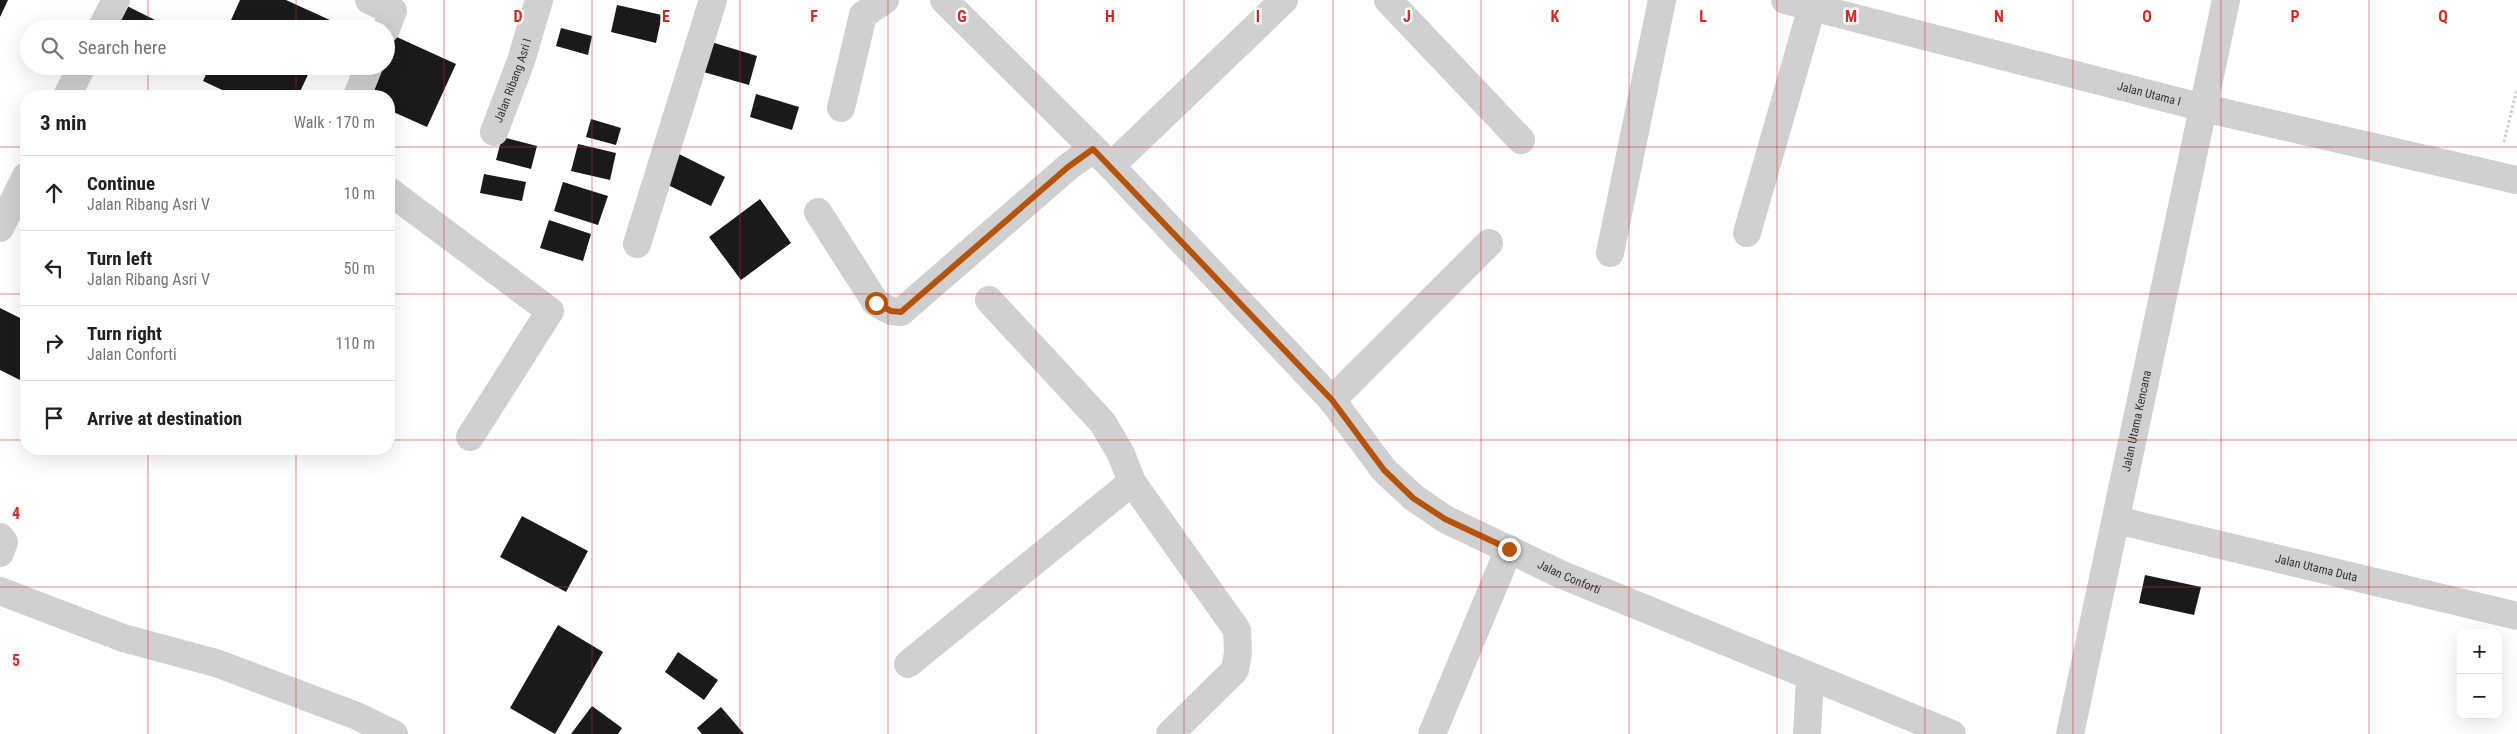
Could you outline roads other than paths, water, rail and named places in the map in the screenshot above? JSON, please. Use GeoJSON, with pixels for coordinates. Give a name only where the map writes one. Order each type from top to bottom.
{"type":"FeatureCollection","features":[{"type":"Feature","properties":{"kind":"street"},"geometry":{"type":"LineString","coordinates":[[106,20],[116,0]]}},
{"type":"Feature","properties":{"kind":"street"},"geometry":{"type":"LineString","coordinates":[[369,0],[393,11],[390,20]]}},
{"type":"Feature","properties":{"kind":"street","name":"Jalan Ribang Asri I"},"geometry":{"type":"LineString","coordinates":[[494,132],[521,61],[538,0]]}},
{"type":"Feature","properties":{"kind":"street"},"geometry":{"type":"LineString","coordinates":[[637,244],[713,0]]}},
{"type":"Feature","properties":{"kind":"street"},"geometry":{"type":"LineString","coordinates":[[841,108],[857,8],[885,0]]}},
{"type":"Feature","properties":{"kind":"street","name":"Jalan Conforti"},"geometry":{"type":"LineString","coordinates":[[944,0],[1102,157],[1332,400],[1384,470],[1413,498],[1445,519],[1560,574],[1810,678],[1952,734]]}},
{"type":"Feature","properties":{"kind":"street"},"geometry":{"type":"LineString","coordinates":[[818,212],[876,303],[891,311],[901,312],[1068,167],[1102,157],[1284,0]]}},
{"type":"Feature","properties":{"kind":"street"},"geometry":{"type":"LineString","coordinates":[[1388,0],[1521,140]]}},
{"type":"Feature","properties":{"kind":"street"},"geometry":{"type":"LineString","coordinates":[[1610,253],[1662,0]]}},
{"type":"Feature","properties":{"kind":"street","name":"Jalan Utama I"},"geometry":{"type":"LineString","coordinates":[[1785,0],[2205,101],[2517,180]]}},
{"type":"Feature","properties":{"kind":"street","name":"Jalan Utama Kencana"},"geometry":{"type":"LineString","coordinates":[[2070,734],[2226,0]]}},
{"type":"Feature","properties":{"kind":"street"},"geometry":{"type":"LineString","coordinates":[[1747,233],[1812,7]]}},
{"type":"Feature","properties":{"kind":"street"},"geometry":{"type":"LineString","coordinates":[[70,90],[78,75]]}},
{"type":"Feature","properties":{"kind":"street"},"geometry":{"type":"LineString","coordinates":[[360,90],[366,75]]}},
{"type":"Feature","properties":{"kind":"street"},"geometry":{"type":"LineString","coordinates":[[0,228],[20,188]]}},
{"type":"Feature","properties":{"kind":"street"},"geometry":{"type":"LineString","coordinates":[[395,195],[550,311],[470,437]]}},
{"type":"Feature","properties":{"kind":"street"},"geometry":{"type":"LineString","coordinates":[[1332,400],[1489,243]]}},
{"type":"Feature","properties":{"kind":"street"},"geometry":{"type":"LineString","coordinates":[[989,300],[1103,423],[1120,454],[1132,482],[1237,630],[1238,652],[1234,670],[1170,734]]}},
{"type":"Feature","properties":{"kind":"street"},"geometry":{"type":"LineString","coordinates":[[908,664],[1132,482]]}},
{"type":"Feature","properties":{"kind":"street","name":"Jalan Utama Duta"},"geometry":{"type":"LineString","coordinates":[[2116,520],[2517,616]]}},
{"type":"Feature","properties":{"kind":"street"},"geometry":{"type":"LineString","coordinates":[[0,537],[4,542],[0,553]]}},
{"type":"Feature","properties":{"kind":"street"},"geometry":{"type":"LineString","coordinates":[[1432,734],[1509,549]]}},
{"type":"Feature","properties":{"kind":"street"},"geometry":{"type":"LineString","coordinates":[[0,591],[123,638],[216,663],[352,725],[394,734]]}},
{"type":"Feature","properties":{"kind":"street"},"geometry":{"type":"LineString","coordinates":[[1807,734],[1810,678]]}}]}
